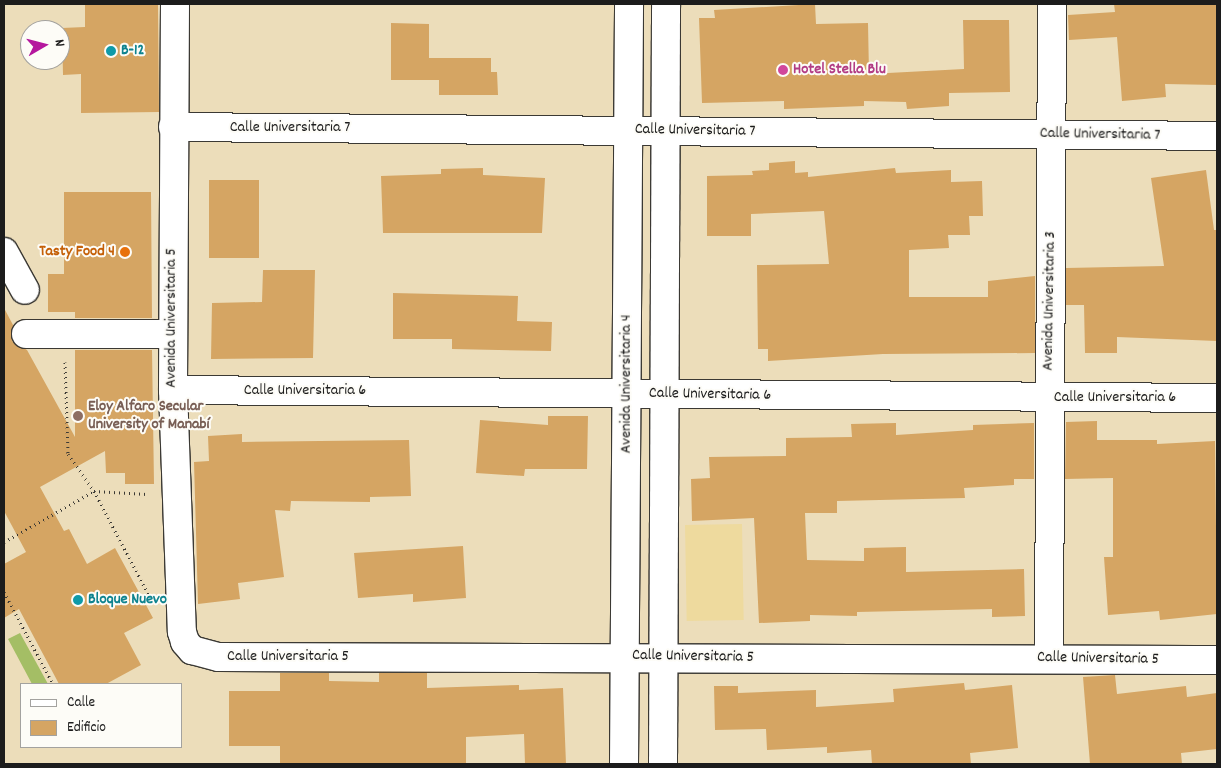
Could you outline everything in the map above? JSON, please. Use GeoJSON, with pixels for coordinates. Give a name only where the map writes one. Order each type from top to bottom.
{"type":"FeatureCollection","features":[{"type":"Feature","properties":{"kind":"street","name":"Avenida Universitaria 5"},"geometry":{"type":"LineString","coordinates":[[175,4],[171,334],[182,632]]}},
{"type":"Feature","properties":{"kind":"street","name":"Avenida Universitaria 4"},"geometry":{"type":"LineString","coordinates":[[624,764],[623,656],[630,130],[629,4]]}},
{"type":"Feature","properties":{"kind":"street"},"geometry":{"type":"LineString","coordinates":[[663,764],[666,394],[666,4]]}},
{"type":"Feature","properties":{"kind":"street","name":"Avenida Universitaria 3"},"geometry":{"type":"LineString","coordinates":[[1049,658],[1052,4]]}},
{"type":"Feature","properties":{"kind":"street","name":"Calle Universitaria 7"},"geometry":{"type":"LineString","coordinates":[[173,127],[1217,136]]}},
{"type":"Feature","properties":{"kind":"street"},"geometry":{"type":"LineString","coordinates":[[4,252],[25,290]]}},
{"type":"Feature","properties":{"kind":"street"},"geometry":{"type":"LineString","coordinates":[[26,334],[171,334]]}},
{"type":"Feature","properties":{"kind":"street","name":"Calle Universitaria 6"},"geometry":{"type":"LineString","coordinates":[[173,390],[626,393],[1049,399],[1217,398]]}},
{"type":"Feature","properties":{"kind":"street","name":"Calle Universitaria 5"},"geometry":{"type":"LineString","coordinates":[[182,632],[185,642],[192,650],[218,657],[623,656],[1217,660]]}},
{"type":"Feature","properties":{"kind":"path"},"geometry":{"type":"LineString","coordinates":[[65,334],[68,454],[94,491],[154,604]]}},
{"type":"Feature","properties":{"kind":"path"},"geometry":{"type":"LineString","coordinates":[[4,542],[94,491],[147,494]]}},
{"type":"Feature","properties":{"kind":"path"},"geometry":{"type":"LineString","coordinates":[[4,592],[52,683]]}},
{"type":"Feature","properties":{"kind":"green space"},"geometry":{"type":"Polygon","coordinates":[[[20,633],[47,683],[31,683],[8,639],[20,633]]]}},
{"type":"Feature","properties":{"kind":"sand"},"geometry":{"type":"Polygon","coordinates":[[[742,524],[744,620],[687,621],[685,525],[742,524]]]}},
{"type":"Feature","properties":{"kind":"building","name":"B-12"},"geometry":{"type":"Polygon","coordinates":[[[85,4],[158,4],[159,112],[81,113],[81,74],[63,75],[63,70],[70,70],[70,28],[85,27],[85,4]]]}},
{"type":"Feature","properties":{"kind":"building"},"geometry":{"type":"Polygon","coordinates":[[[815,4],[816,24],[868,23],[869,74],[964,69],[963,20],[1009,20],[1010,92],[949,93],[949,106],[907,109],[906,102],[864,101],[864,106],[784,109],[784,101],[702,103],[699,18],[715,18],[714,10],[815,4]]]}},
{"type":"Feature","properties":{"kind":"building"},"geometry":{"type":"Polygon","coordinates":[[[1114,4],[1217,4],[1217,85],[1165,84],[1166,97],[1122,101],[1117,37],[1069,40],[1068,15],[1115,12],[1114,4]]]}},
{"type":"Feature","properties":{"kind":"building"},"geometry":{"type":"Polygon","coordinates":[[[391,23],[429,24],[429,58],[491,58],[491,72],[497,72],[498,95],[439,95],[439,80],[391,80],[391,23]]]}},
{"type":"Feature","properties":{"kind":"building"},"geometry":{"type":"Polygon","coordinates":[[[795,161],[795,173],[808,172],[808,177],[895,168],[896,173],[951,170],[951,182],[982,181],[983,216],[969,216],[970,235],[948,235],[949,248],[909,250],[909,297],[988,297],[988,281],[1035,276],[1035,353],[883,354],[768,361],[768,349],[758,349],[757,265],[829,264],[824,211],[751,214],[751,236],[707,236],[707,176],[753,175],[752,171],[769,170],[769,163],[795,161]]]}},
{"type":"Feature","properties":{"kind":"building"},"geometry":{"type":"Polygon","coordinates":[[[483,168],[483,175],[545,178],[542,233],[383,233],[381,176],[441,174],[441,169],[483,168]]]}},
{"type":"Feature","properties":{"kind":"building"},"geometry":{"type":"Polygon","coordinates":[[[1206,170],[1214,230],[1217,230],[1217,341],[1117,337],[1117,353],[1085,353],[1084,305],[1066,305],[1066,268],[1164,266],[1151,178],[1206,170]]]}},
{"type":"Feature","properties":{"kind":"building"},"geometry":{"type":"Polygon","coordinates":[[[209,180],[259,180],[259,258],[209,258],[209,180]]]}},
{"type":"Feature","properties":{"kind":"building"},"geometry":{"type":"Polygon","coordinates":[[[64,192],[151,192],[152,318],[75,318],[75,312],[48,312],[48,274],[64,274],[64,192]]]}},
{"type":"Feature","properties":{"kind":"building"},"geometry":{"type":"Polygon","coordinates":[[[263,270],[315,270],[313,358],[211,359],[212,303],[262,302],[263,270]]]}},
{"type":"Feature","properties":{"kind":"building"},"geometry":{"type":"Polygon","coordinates":[[[393,293],[518,296],[517,321],[552,322],[551,351],[452,349],[452,339],[393,339],[393,293]]]}},
{"type":"Feature","properties":{"kind":"building"},"geometry":{"type":"Polygon","coordinates":[[[4,308],[13,325],[12,341],[27,350],[75,437],[75,350],[152,350],[154,484],[125,484],[125,473],[106,473],[105,451],[40,487],[64,531],[69,529],[87,564],[115,548],[153,618],[124,633],[141,665],[108,683],[58,683],[19,609],[4,618],[4,564],[26,552],[4,511],[4,308]]]}},
{"type":"Feature","properties":{"kind":"building"},"geometry":{"type":"Polygon","coordinates":[[[548,416],[588,416],[587,469],[525,469],[524,476],[476,473],[480,420],[548,425],[548,416]]]}},
{"type":"Feature","properties":{"kind":"building"},"geometry":{"type":"Polygon","coordinates":[[[1097,421],[1097,440],[1157,440],[1157,444],[1215,441],[1217,614],[1160,620],[1159,611],[1108,615],[1104,557],[1113,557],[1113,478],[1065,479],[1066,422],[1097,421]]]}},
{"type":"Feature","properties":{"kind":"building"},"geometry":{"type":"Polygon","coordinates":[[[896,423],[896,435],[973,430],[973,425],[1034,423],[1034,479],[1014,479],[1014,485],[964,488],[965,498],[837,501],[837,513],[805,513],[807,560],[864,561],[864,548],[906,547],[906,572],[1024,569],[1025,616],[992,617],[992,609],[857,612],[857,616],[810,615],[810,621],[759,623],[754,518],[692,521],[691,479],[710,478],[709,457],[786,456],[786,438],[852,437],[851,424],[896,423]]]}},
{"type":"Feature","properties":{"kind":"building"},"geometry":{"type":"Polygon","coordinates":[[[242,434],[242,442],[409,440],[411,496],[370,497],[370,502],[291,501],[290,511],[275,510],[284,577],[238,583],[240,599],[198,604],[194,462],[209,461],[208,436],[242,434]]]}},
{"type":"Feature","properties":{"kind":"building"},"geometry":{"type":"Polygon","coordinates":[[[463,546],[466,598],[413,602],[413,594],[358,598],[354,553],[463,546]]]}},
{"type":"Feature","properties":{"kind":"building"},"geometry":{"type":"Polygon","coordinates":[[[280,673],[329,673],[329,681],[379,682],[379,673],[427,673],[427,688],[519,685],[519,690],[563,688],[566,764],[525,764],[524,734],[466,737],[466,764],[280,764],[280,746],[229,746],[229,691],[280,691],[280,673]]]}},
{"type":"Feature","properties":{"kind":"building"},"geometry":{"type":"Polygon","coordinates":[[[1115,675],[1117,694],[1186,686],[1187,697],[1217,693],[1217,749],[1181,753],[1182,764],[1090,764],[1083,677],[1115,675]]]}},
{"type":"Feature","properties":{"kind":"building"},"geometry":{"type":"Polygon","coordinates":[[[964,683],[965,690],[1012,685],[1018,748],[970,753],[971,764],[872,764],[871,750],[827,753],[827,747],[767,750],[766,729],[715,730],[714,686],[738,686],[738,693],[816,690],[816,707],[894,702],[893,689],[964,683]]]}},
{"type":"Feature","properties":{"kind":"place","name":"B-12"},"geometry":{"type":"Point","coordinates":[111,51]}},
{"type":"Feature","properties":{"kind":"place","name":"Hotel Stella Blu"},"geometry":{"type":"Point","coordinates":[783,70]}},
{"type":"Feature","properties":{"kind":"place","name":"Tasty Food 4"},"geometry":{"type":"Point","coordinates":[125,252]}},
{"type":"Feature","properties":{"kind":"place","name":"Eloy Alfaro Secular University of Manabí"},"geometry":{"type":"Point","coordinates":[78,416]}},
{"type":"Feature","properties":{"kind":"place","name":"Bloque Nuevo"},"geometry":{"type":"Point","coordinates":[78,600]}}]}
